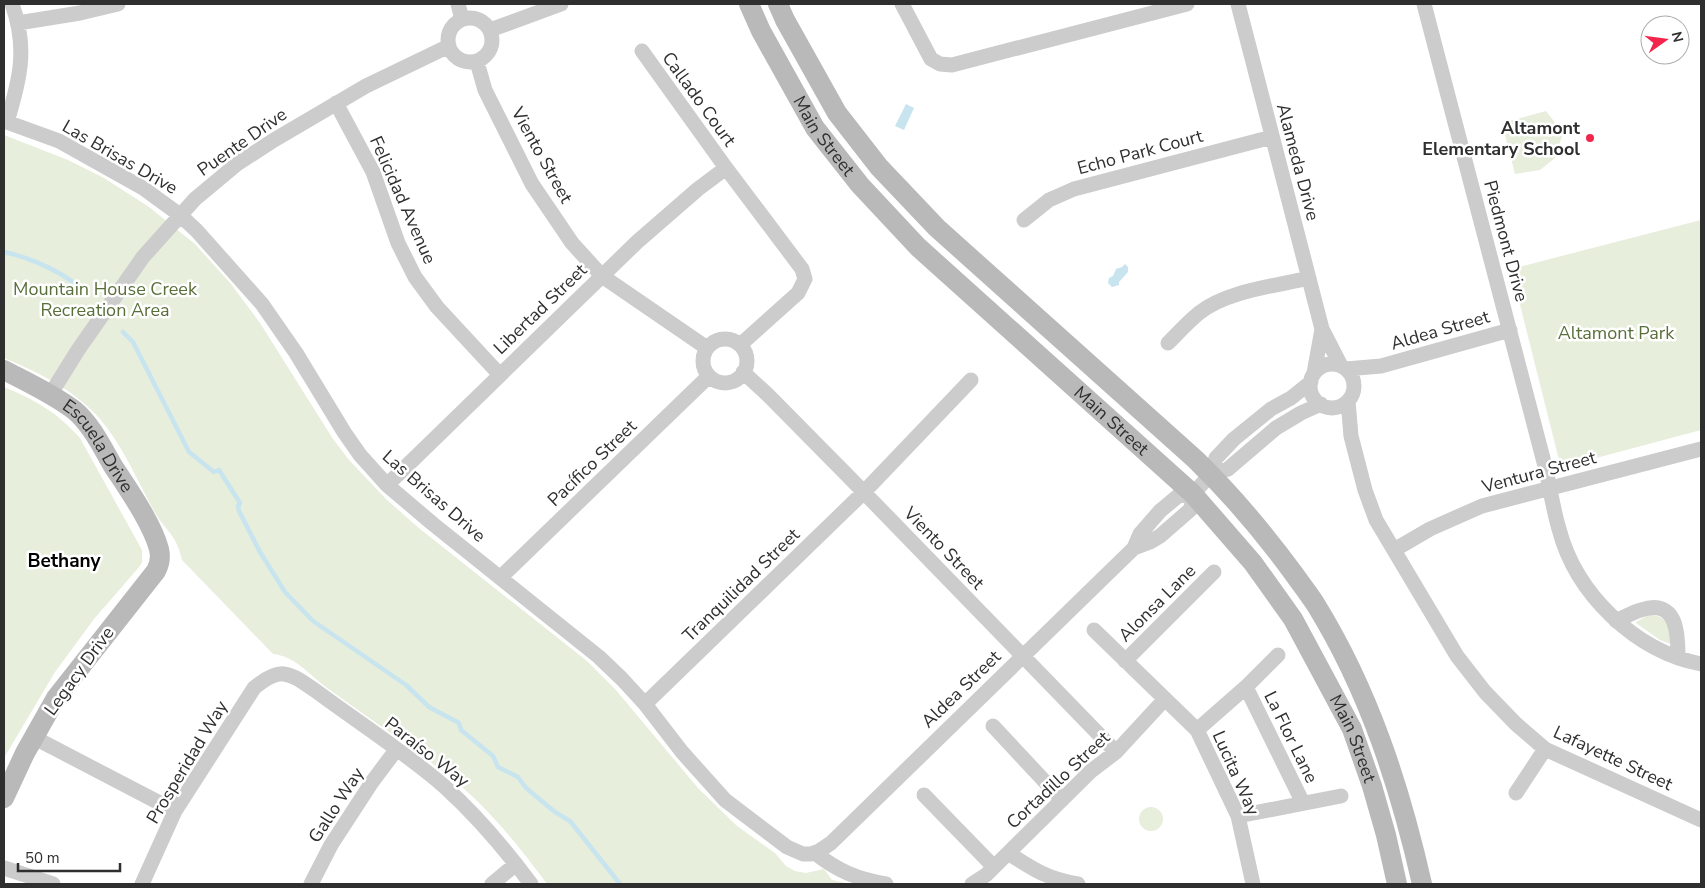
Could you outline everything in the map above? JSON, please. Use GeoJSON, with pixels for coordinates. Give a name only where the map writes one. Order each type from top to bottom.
{"type":"FeatureCollection","features":[{"type":"Feature","properties":{"kind":"street"},"geometry":{"type":"LineString","coordinates":[[5,122],[19,83],[21,64],[18,23],[12,4]]}},
{"type":"Feature","properties":{"kind":"street"},"geometry":{"type":"LineString","coordinates":[[18,23],[80,14],[118,4]]}},
{"type":"Feature","properties":{"kind":"street"},"geometry":{"type":"LineString","coordinates":[[458,4],[462,20]]}},
{"type":"Feature","properties":{"kind":"street"},"geometry":{"type":"LineString","coordinates":[[490,30],[561,4]]}},
{"type":"Feature","properties":{"kind":"street","name":"Main Street"},"geometry":{"type":"LineString","coordinates":[[749,4],[771,49],[815,128],[860,185],[918,247],[1193,494],[1253,563],[1293,619],[1352,729],[1372,786],[1397,884]]}},
{"type":"Feature","properties":{"kind":"street","name":"Main Street"},"geometry":{"type":"LineString","coordinates":[[778,4],[837,113],[880,167],[937,228],[1211,474],[1274,547],[1316,605],[1353,673],[1395,779],[1422,884]]}},
{"type":"Feature","properties":{"kind":"street"},"geometry":{"type":"LineString","coordinates":[[902,4],[931,59],[940,64],[952,65],[1187,4]]}},
{"type":"Feature","properties":{"kind":"street","name":"Alameda Drive"},"geometry":{"type":"LineString","coordinates":[[1238,4],[1322,329],[1344,367]]}},
{"type":"Feature","properties":{"kind":"street","name":"Piedmont Drive"},"geometry":{"type":"LineString","coordinates":[[1424,4],[1510,330],[1559,530],[1571,560],[1604,609],[1616,621],[1646,643],[1678,657],[1701,664]]}},
{"type":"Feature","properties":{"kind":"street"},"geometry":{"type":"LineString","coordinates":[[476,18],[490,30],[493,43],[491,49],[488,54],[477,62],[471,63],[459,60],[451,51],[448,36],[452,28],[462,20],[476,18]]}},
{"type":"Feature","properties":{"kind":"street","name":"Puente Drive"},"geometry":{"type":"LineString","coordinates":[[50,395],[78,350],[143,257],[195,198],[237,164],[336,103],[366,86],[449,46]]}},
{"type":"Feature","properties":{"kind":"street","name":"Callado Court"},"geometry":{"type":"LineString","coordinates":[[642,51],[726,168],[802,269],[804,279],[798,293],[740,345]]}},
{"type":"Feature","properties":{"kind":"street","name":"Viento Street"},"geometry":{"type":"LineString","coordinates":[[477,62],[485,90],[532,184],[572,243],[602,276],[707,348]]}},
{"type":"Feature","properties":{"kind":"street","name":"Felicidad Avenue"},"geometry":{"type":"LineString","coordinates":[[336,103],[373,172],[398,243],[416,277],[437,307],[500,375]]}},
{"type":"Feature","properties":{"kind":"street","name":"Las Brisas Drive"},"geometry":{"type":"LineString","coordinates":[[5,122],[59,141],[143,188],[180,215],[197,231],[262,304],[296,353],[344,432],[360,455],[387,485],[599,657],[622,679],[682,752],[725,800],[786,847],[803,854],[813,854]]}},
{"type":"Feature","properties":{"kind":"street","name":"Echo Park Court"},"geometry":{"type":"LineString","coordinates":[[1024,220],[1049,200],[1074,189],[1272,137]]}},
{"type":"Feature","properties":{"kind":"street","name":"Libertad Street"},"geometry":{"type":"LineString","coordinates":[[387,485],[636,242],[698,189],[726,168]]}},
{"type":"Feature","properties":{"kind":"street"},"geometry":{"type":"LineString","coordinates":[[1168,343],[1199,312],[1222,300],[1238,294],[1309,278]]}},
{"type":"Feature","properties":{"kind":"street","name":"Alameda Drive"},"geometry":{"type":"LineString","coordinates":[[1313,377],[1322,329]]}},
{"type":"Feature","properties":{"kind":"street","name":"Aldea Street"},"geometry":{"type":"LineString","coordinates":[[1344,367],[1382,366],[1510,330]]}},
{"type":"Feature","properties":{"kind":"street"},"geometry":{"type":"LineString","coordinates":[[726,339],[740,345],[746,355],[746,361],[743,372],[739,377],[727,383],[714,380],[709,376],[703,362],[707,348],[712,343],[726,339]]}},
{"type":"Feature","properties":{"kind":"street"},"geometry":{"type":"LineString","coordinates":[[1351,436],[1312,395],[1313,377],[1320,367],[1327,364],[1344,367],[1353,378],[1351,436],[1365,490],[1376,520],[1394,550]]}},
{"type":"Feature","properties":{"kind":"street","name":"Aldea Street"},"geometry":{"type":"LineString","coordinates":[[1351,395],[1382,366]]}},
{"type":"Feature","properties":{"kind":"street","name":"Escuela Drive"},"geometry":{"type":"LineString","coordinates":[[4,370],[74,410],[88,425],[147,523],[160,552]]}},
{"type":"Feature","properties":{"kind":"street","name":"Viento Street"},"geometry":{"type":"LineString","coordinates":[[743,372],[864,492],[1116,752]]}},
{"type":"Feature","properties":{"kind":"street","name":"Pacífico Street"},"geometry":{"type":"LineString","coordinates":[[501,577],[709,376]]}},
{"type":"Feature","properties":{"kind":"street","name":"Aldea Street"},"geometry":{"type":"LineString","coordinates":[[813,854],[831,843],[1134,548],[1140,534],[1160,511],[1178,496],[1193,494],[1211,474],[1216,458],[1234,440],[1271,409],[1291,398],[1313,377]]}},
{"type":"Feature","properties":{"kind":"street","name":"Tranquilidad Street"},"geometry":{"type":"LineString","coordinates":[[644,704],[864,492],[971,380]]}},
{"type":"Feature","properties":{"kind":"street"},"geometry":{"type":"LineString","coordinates":[[1324,406],[1338,407],[1351,395]]}},
{"type":"Feature","properties":{"kind":"street","name":"Aldea Street"},"geometry":{"type":"LineString","coordinates":[[1211,474],[1228,469],[1276,428],[1300,413],[1324,406]]}},
{"type":"Feature","properties":{"kind":"street","name":"Ventura Street"},"geometry":{"type":"LineString","coordinates":[[1394,550],[1430,528],[1482,506],[1701,449]]}},
{"type":"Feature","properties":{"kind":"street","name":"Lafayette Street"},"geometry":{"type":"LineString","coordinates":[[1394,550],[1470,675],[1516,724],[1545,749],[1701,820]]}},
{"type":"Feature","properties":{"kind":"street","name":"Legacy Drive"},"geometry":{"type":"LineString","coordinates":[[4,798],[33,737],[56,698],[156,571],[160,563],[160,552]]}},
{"type":"Feature","properties":{"kind":"street","name":"Alonsa Lane"},"geometry":{"type":"LineString","coordinates":[[1126,661],[1214,572]]}},
{"type":"Feature","properties":{"kind":"street"},"geometry":{"type":"LineString","coordinates":[[1616,621],[1642,609],[1651,608],[1668,613],[1673,618],[1677,627],[1678,657]]}},
{"type":"Feature","properties":{"kind":"street","name":"Lucita Way"},"geometry":{"type":"LineString","coordinates":[[1094,630],[1197,730],[1238,816],[1253,884]]}},
{"type":"Feature","properties":{"kind":"street"},"geometry":{"type":"LineString","coordinates":[[1197,730],[1246,687],[1278,655]]}},
{"type":"Feature","properties":{"kind":"street","name":"Paraíso Way"},"geometry":{"type":"LineString","coordinates":[[280,673],[295,677],[444,787],[475,816],[531,884]]}},
{"type":"Feature","properties":{"kind":"street","name":"Prosperidad Way"},"geometry":{"type":"LineString","coordinates":[[142,884],[176,811],[254,688],[268,676],[280,673]]}},
{"type":"Feature","properties":{"kind":"street","name":"La Flor Lane"},"geometry":{"type":"LineString","coordinates":[[1246,687],[1303,803]]}},
{"type":"Feature","properties":{"kind":"street","name":"Cortadillo Street"},"geometry":{"type":"LineString","coordinates":[[972,884],[986,875],[1091,771],[1116,752],[1166,699]]}},
{"type":"Feature","properties":{"kind":"street"},"geometry":{"type":"LineString","coordinates":[[993,726],[1062,800]]}},
{"type":"Feature","properties":{"kind":"street"},"geometry":{"type":"LineString","coordinates":[[33,737],[176,811]]}},
{"type":"Feature","properties":{"kind":"street"},"geometry":{"type":"LineString","coordinates":[[1516,793],[1545,749]]}},
{"type":"Feature","properties":{"kind":"street","name":"Gallo Way"},"geometry":{"type":"LineString","coordinates":[[311,884],[330,845],[396,750]]}},
{"type":"Feature","properties":{"kind":"street"},"geometry":{"type":"LineString","coordinates":[[924,796],[994,867]]}},
{"type":"Feature","properties":{"kind":"street"},"geometry":{"type":"LineString","coordinates":[[1238,816],[1341,796]]}},
{"type":"Feature","properties":{"kind":"street"},"geometry":{"type":"LineString","coordinates":[[1008,853],[1041,874],[1078,884]]}},
{"type":"Feature","properties":{"kind":"street"},"geometry":{"type":"LineString","coordinates":[[813,854],[833,867],[863,880],[886,884]]}},
{"type":"Feature","properties":{"kind":"street"},"geometry":{"type":"LineString","coordinates":[[492,884],[516,864]]}},
{"type":"Feature","properties":{"kind":"street"},"geometry":{"type":"LineString","coordinates":[[4,868],[54,884]]}},
{"type":"Feature","properties":{"kind":"green space"},"geometry":{"type":"Polygon","coordinates":[[[1546,111],[1563,133],[1555,158],[1540,170],[1515,174],[1502,123],[1546,111]]]}},
{"type":"Feature","properties":{"kind":"green space","name":"Mountain House Creek Recreation Area"},"geometry":{"type":"Polygon","coordinates":[[[4,135],[68,160],[104,178],[149,207],[195,244],[231,284],[260,323],[333,439],[349,460],[387,500],[420,529],[587,661],[615,689],[698,788],[737,826],[775,853],[786,866],[795,871],[806,873],[824,869],[832,880],[849,884],[547,884],[507,833],[462,787],[296,663],[273,654],[182,560],[174,538],[158,518],[123,452],[100,419],[80,400],[56,383],[4,358],[4,135]]]}},
{"type":"Feature","properties":{"kind":"green space","name":"Altamont Park"},"geometry":{"type":"Polygon","coordinates":[[[1701,220],[1701,430],[1570,465],[1562,464],[1558,456],[1511,269],[1701,220]]]}},
{"type":"Feature","properties":{"kind":"green space"},"geometry":{"type":"Polygon","coordinates":[[[4,387],[26,397],[54,414],[80,438],[142,550],[142,562],[94,619],[55,672],[4,758],[4,387]]]}},
{"type":"Feature","properties":{"kind":"green space"},"geometry":{"type":"Polygon","coordinates":[[[1650,614],[1661,618],[1668,624],[1670,644],[1660,640],[1636,623],[1650,614]]]}},
{"type":"Feature","properties":{"kind":"green space"},"geometry":{"type":"Polygon","coordinates":[[[1151,807],[1160,810],[1163,819],[1160,828],[1151,831],[1142,828],[1139,819],[1142,810],[1151,807]]]}},
{"type":"Feature","properties":{"kind":"water"},"geometry":{"type":"Polygon","coordinates":[[[906,104],[914,108],[904,130],[895,126],[906,104]]]}},
{"type":"Feature","properties":{"kind":"water"},"geometry":{"type":"Polygon","coordinates":[[[1125,264],[1128,267],[1128,272],[1119,282],[1119,285],[1112,287],[1108,283],[1109,278],[1113,276],[1116,269],[1125,264]]]}},
{"type":"Feature","properties":{"kind":"waterway"},"geometry":{"type":"LineString","coordinates":[[4,252],[48,267],[70,280],[86,294]]}},
{"type":"Feature","properties":{"kind":"waterway"},"geometry":{"type":"LineString","coordinates":[[123,332],[133,342],[189,452],[214,472],[219,470],[240,503],[238,506],[239,511],[260,552],[285,592],[313,621],[406,685],[429,707],[459,723],[461,730],[493,756],[498,767],[518,777],[526,788],[555,812],[570,821],[620,884]]}},
{"type":"Feature","properties":{"kind":"place","name":"Altamont Elementary School"},"geometry":{"type":"Point","coordinates":[1590,138]}},
{"type":"Feature","properties":{"kind":"district","name":"Bethany"},"geometry":{"type":"Point","coordinates":[64,560]}}]}
